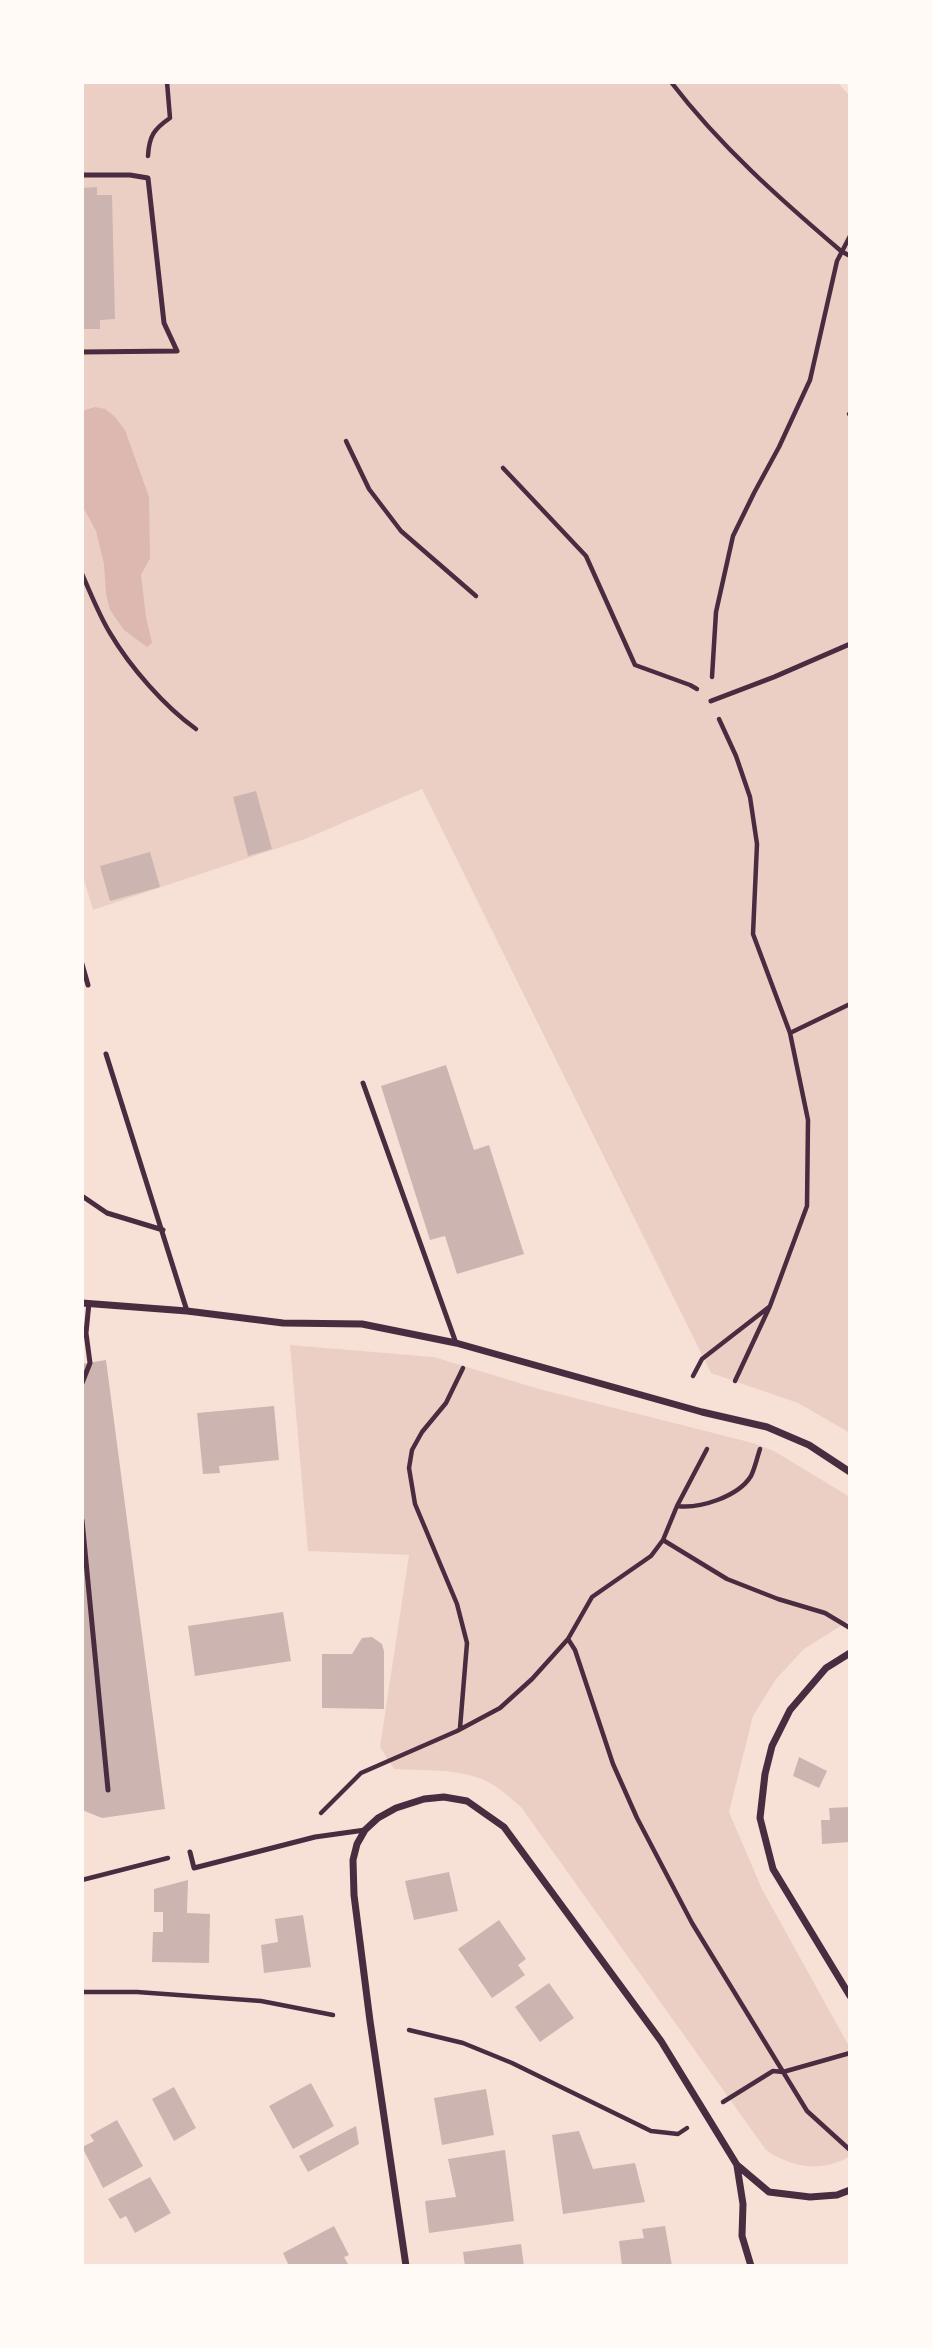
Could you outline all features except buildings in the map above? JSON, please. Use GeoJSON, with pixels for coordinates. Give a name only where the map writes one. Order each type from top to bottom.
{"type":"FeatureCollection","features":[{"type":"Feature","properties":{"kind":"street"},"geometry":{"type":"LineString","coordinates":[[85,1303],[187,1311],[283,1323],[362,1324],[456,1343],[702,1412],[767,1427],[809,1446],[850,1472]]}},
{"type":"Feature","properties":{"kind":"street"},"geometry":{"type":"LineString","coordinates":[[850,1653],[826,1668],[789,1710],[772,1746],[765,1774],[760,1818],[773,1869],[850,1996]]}},
{"type":"Feature","properties":{"kind":"street"},"geometry":{"type":"LineString","coordinates":[[406,2266],[354,1895],[353,1860],[357,1844],[365,1830],[378,1818],[396,1808],[424,1799],[444,1797],[467,1801],[504,1827],[662,2041],[737,2165],[769,2192],[810,2197],[837,2195],[850,2190]]}},
{"type":"Feature","properties":{"kind":"street"},"geometry":{"type":"LineString","coordinates":[[737,2165],[743,2204],[741,2236],[751,2266]]}},
{"type":"Feature","properties":{"kind":"lane"},"geometry":{"type":"LineString","coordinates":[[82,175],[130,174],[148,178],[163,323],[177,351],[82,352]]}},
{"type":"Feature","properties":{"kind":"lane"},"geometry":{"type":"LineString","coordinates":[[711,701],[850,644]]}},
{"type":"Feature","properties":{"kind":"lane"},"geometry":{"type":"LineString","coordinates":[[82,964],[88,985]]}},
{"type":"Feature","properties":{"kind":"lane"},"geometry":{"type":"LineString","coordinates":[[106,1054],[187,1311]]}},
{"type":"Feature","properties":{"kind":"lane"},"geometry":{"type":"LineString","coordinates":[[363,1083],[456,1343]]}},
{"type":"Feature","properties":{"kind":"lane"},"geometry":{"type":"LineString","coordinates":[[82,1196],[107,1213],[163,1230]]}},
{"type":"Feature","properties":{"kind":"lane"},"geometry":{"type":"LineString","coordinates":[[82,1383],[90,1363],[85,1303]]}},
{"type":"Feature","properties":{"kind":"lane"},"geometry":{"type":"LineString","coordinates":[[82,1520],[108,1790]]}},
{"type":"Feature","properties":{"kind":"lane"},"geometry":{"type":"LineString","coordinates":[[190,1852],[194,1868],[315,1837],[365,1830]]}},
{"type":"Feature","properties":{"kind":"path"},"geometry":{"type":"LineString","coordinates":[[148,158],[149,145],[156,128],[170,118],[167,82]]}},
{"type":"Feature","properties":{"kind":"path"},"geometry":{"type":"LineString","coordinates":[[671,82],[688,105],[751,173],[850,256]]}},
{"type":"Feature","properties":{"kind":"path"},"geometry":{"type":"LineString","coordinates":[[735,1381],[770,1306],[807,1206],[808,1119],[790,1033],[753,933],[757,844],[750,797],[736,756],[711,701],[716,612],[733,536],[810,380],[837,261],[850,236]]}},
{"type":"Feature","properties":{"kind":"path"},"geometry":{"type":"LineString","coordinates":[[346,441],[369,489],[401,531],[476,596]]}},
{"type":"Feature","properties":{"kind":"path"},"geometry":{"type":"LineString","coordinates":[[503,468],[586,555],[635,665],[690,685],[711,701]]}},
{"type":"Feature","properties":{"kind":"path"},"geometry":{"type":"LineString","coordinates":[[82,574],[110,633],[154,692],[196,730]]}},
{"type":"Feature","properties":{"kind":"path"},"geometry":{"type":"LineString","coordinates":[[790,1033],[850,1004]]}},
{"type":"Feature","properties":{"kind":"path"},"geometry":{"type":"LineString","coordinates":[[694,1377],[702,1359],[770,1306]]}},
{"type":"Feature","properties":{"kind":"path"},"geometry":{"type":"LineString","coordinates":[[460,1729],[467,1643],[457,1604],[415,1504],[409,1468],[412,1450],[422,1432],[446,1404],[466,1361]]}},
{"type":"Feature","properties":{"kind":"path"},"geometry":{"type":"LineString","coordinates":[[677,1506],[691,1507],[730,1494],[750,1477],[761,1446]]}},
{"type":"Feature","properties":{"kind":"path"},"geometry":{"type":"LineString","coordinates":[[319,1814],[361,1773],[500,1708],[532,1679],[568,1639],[592,1597],[651,1556],[663,1539],[707,1449]]}},
{"type":"Feature","properties":{"kind":"path"},"geometry":{"type":"LineString","coordinates":[[663,1539],[727,1579],[778,1599],[825,1613],[850,1628]]}},
{"type":"Feature","properties":{"kind":"path"},"geometry":{"type":"LineString","coordinates":[[568,1639],[575,1650],[613,1764],[637,1818],[692,1923],[807,2111],[850,2150]]}},
{"type":"Feature","properties":{"kind":"path"},"geometry":{"type":"LineString","coordinates":[[82,1992],[137,1992],[261,2001],[333,2015]]}},
{"type":"Feature","properties":{"kind":"path"},"geometry":{"type":"LineString","coordinates":[[410,2030],[463,2043],[512,2063],[651,2131]]}},
{"type":"Feature","properties":{"kind":"path"},"geometry":{"type":"LineString","coordinates":[[731,2096],[773,2071],[783,2072],[850,2053]]}},
{"type":"Feature","properties":{"kind":"shaded area"},"geometry":{"type":"Polygon","coordinates":[[[82,82],[837,82],[850,96],[850,1433],[798,1403],[711,1373],[422,789],[305,839],[93,910],[82,873],[82,82]]]}},
{"type":"Feature","properties":{"kind":"shaded area"},"geometry":{"type":"Polygon","coordinates":[[[95,407],[105,409],[125,430],[149,497],[150,558],[141,575],[152,643],[147,647],[124,630],[110,610],[104,564],[96,531],[82,505],[82,411],[95,407]]]}},
{"type":"Feature","properties":{"kind":"shaded area"},"geometry":{"type":"Polygon","coordinates":[[[290,1345],[434,1357],[539,1389],[753,1443],[774,1451],[850,1497],[850,1620],[804,1649],[776,1679],[753,1716],[729,1812],[762,1889],[850,2048],[850,2156],[829,2165],[807,2166],[786,2161],[766,2150],[521,1807],[509,1796],[486,1781],[464,1774],[394,1769],[380,1747],[409,1555],[308,1551],[290,1345]]]}}]}
